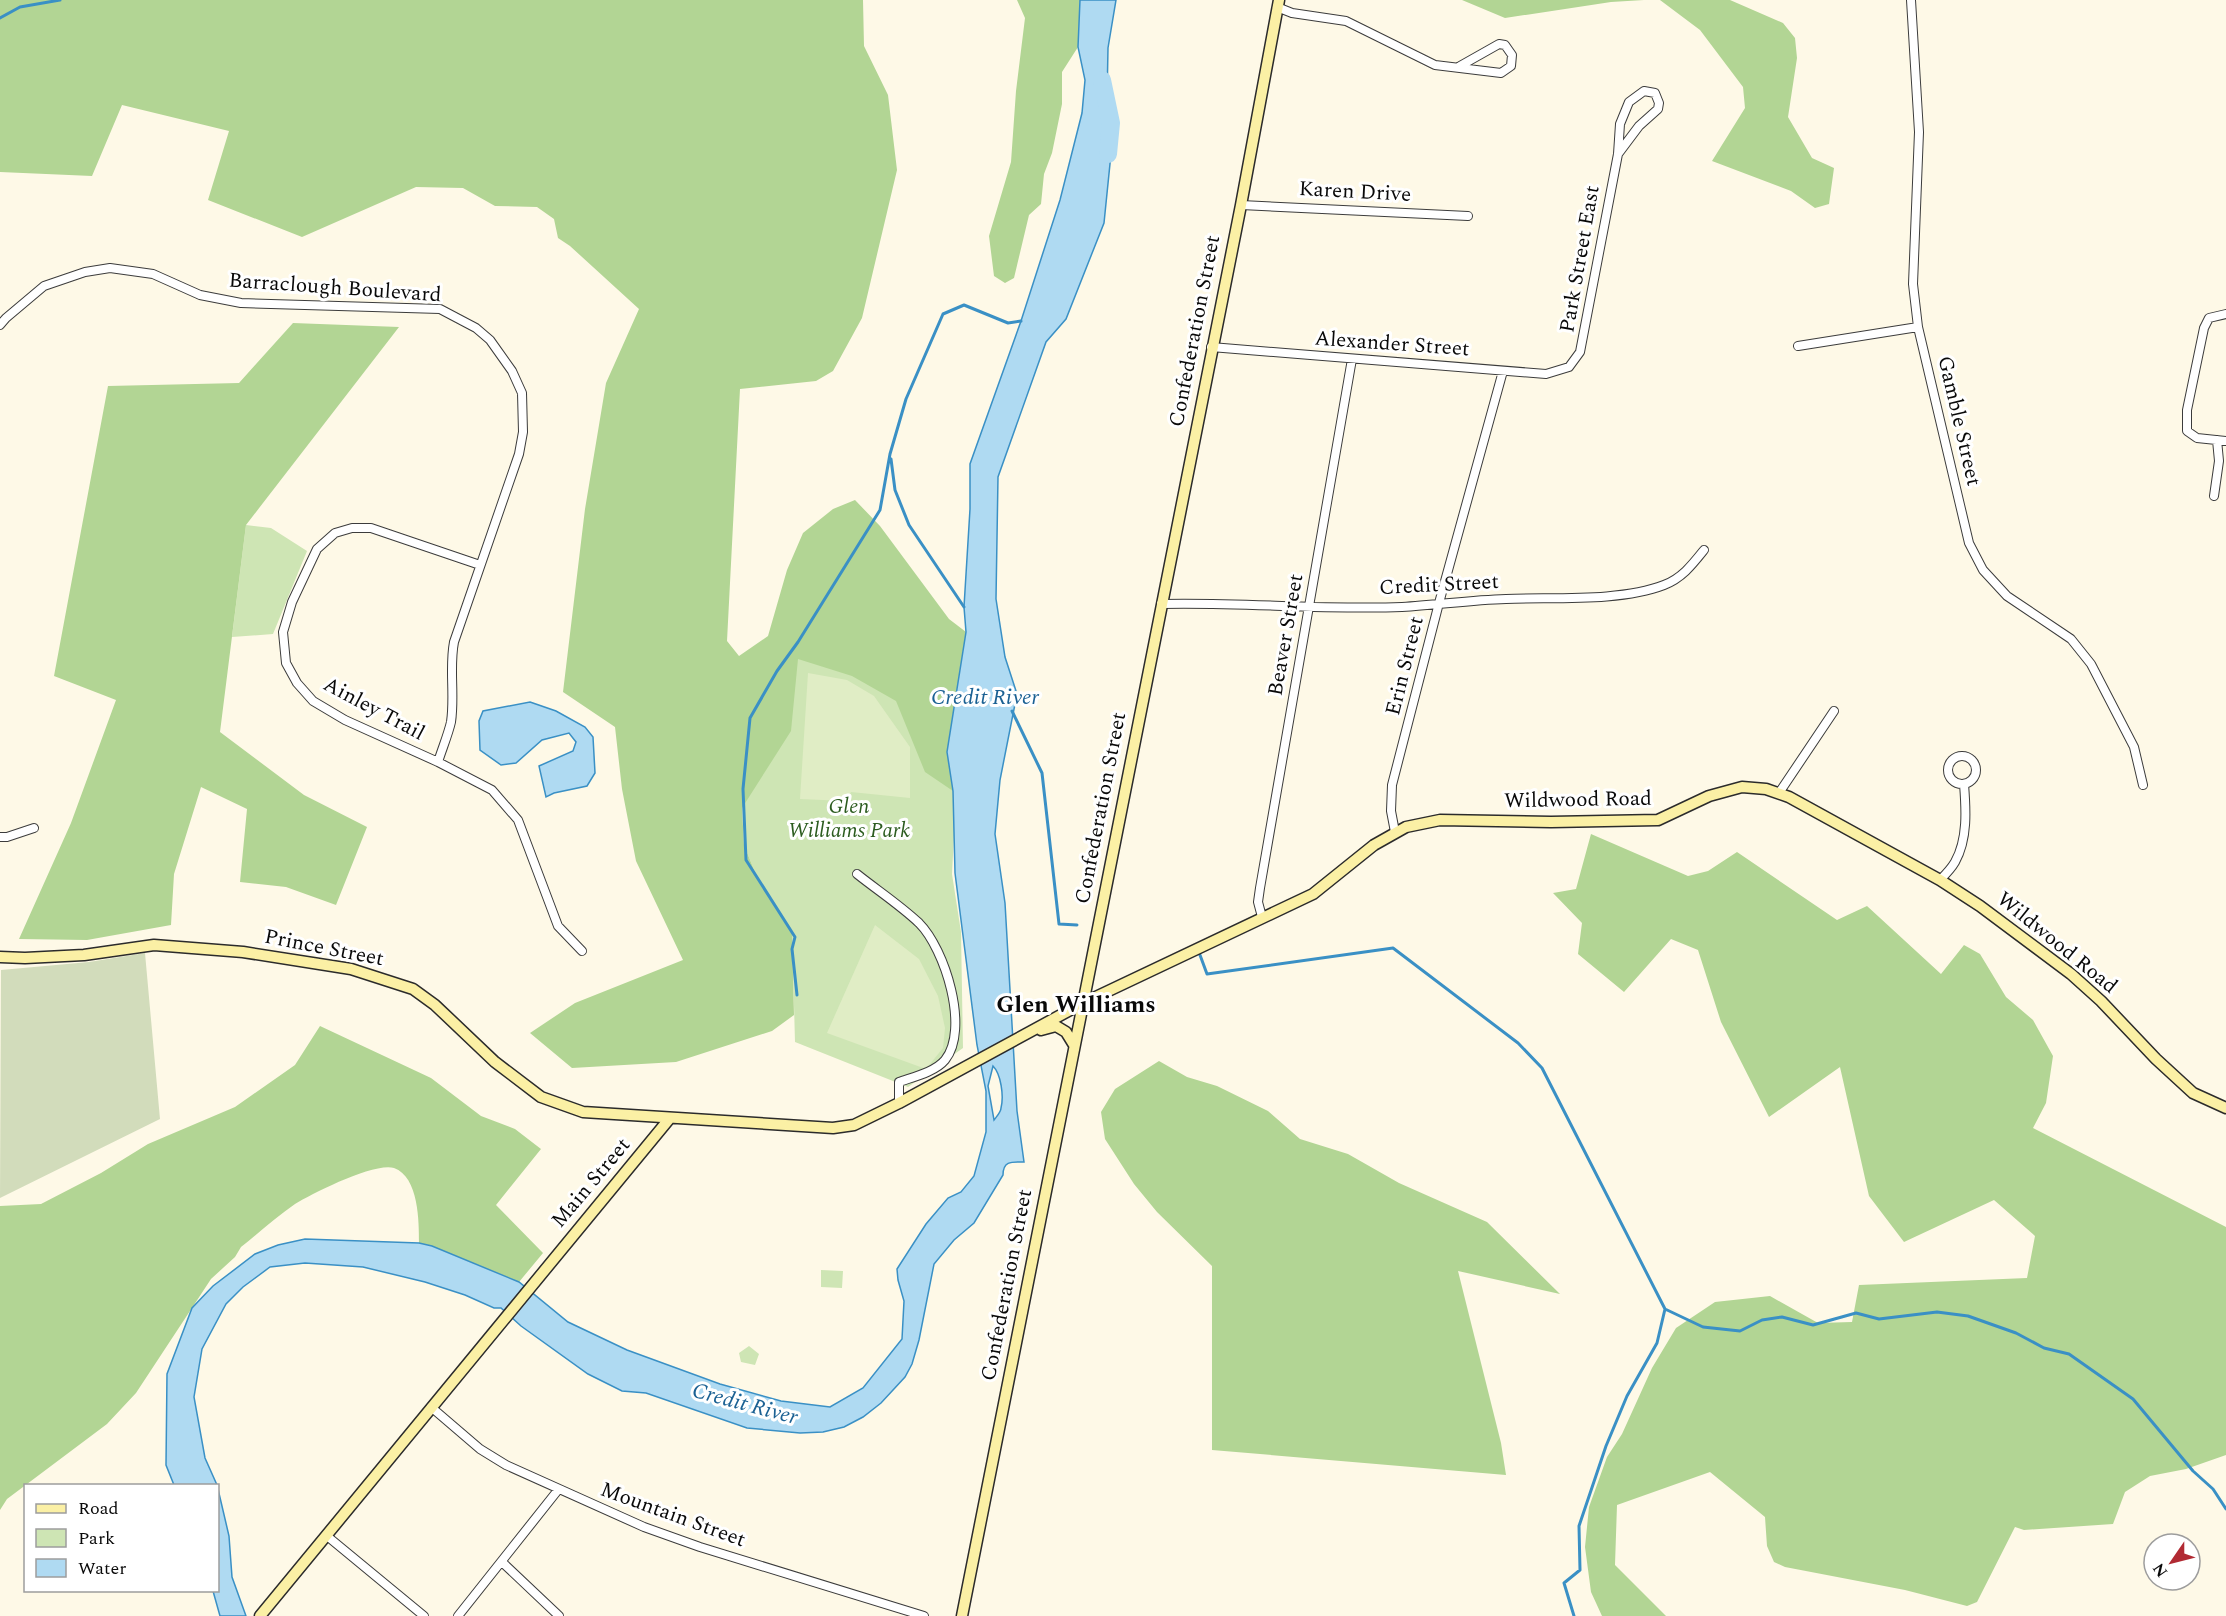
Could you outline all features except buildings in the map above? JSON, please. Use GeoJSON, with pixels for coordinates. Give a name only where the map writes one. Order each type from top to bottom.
{"type":"FeatureCollection","features":[{"type":"Feature","properties":{"kind":"street","name":"Gamble Street"},"geometry":{"type":"LineString","coordinates":[[1911,0],[1919,132],[1913,284],[1918,327],[1961,512],[1975,556],[1994,584],[2007,596],[2061,631],[2086,657],[2134,747],[2143,785]]}},
{"type":"Feature","properties":{"kind":"street"},"geometry":{"type":"LineString","coordinates":[[1278,4],[1292,13],[1346,21],[1435,64],[1501,73],[1511,66],[1512,55],[1505,45],[1499,44],[1460,66]]}},
{"type":"Feature","properties":{"kind":"street","name":"Confederation Street"},"geometry":{"type":"LineString","coordinates":[[962,1616],[1278,4]]}},
{"type":"Feature","properties":{"kind":"street","name":"Park Street East"},"geometry":{"type":"LineString","coordinates":[[1569,367],[1577,358],[1583,343],[1597,253],[1617,154],[1617,136],[1624,111],[1629,102],[1644,91],[1655,93],[1659,103],[1658,109],[1639,126],[1617,154]]}},
{"type":"Feature","properties":{"kind":"street","name":"Karen Drive"},"geometry":{"type":"LineString","coordinates":[[1240,205],[1467,216]]}},
{"type":"Feature","properties":{"kind":"street","name":"Barraclough Boulevard"},"geometry":{"type":"LineString","coordinates":[[0,325],[44,286],[85,272],[110,268],[153,274],[200,295],[241,303],[440,309],[476,328],[490,340],[507,362],[522,393],[523,432],[519,454],[454,642],[451,661],[453,691],[451,723],[438,762]]}},
{"type":"Feature","properties":{"kind":"street"},"geometry":{"type":"LineString","coordinates":[[2226,314],[2210,318],[2204,328],[2187,410],[2187,431],[2197,438],[2226,441]]}},
{"type":"Feature","properties":{"kind":"street"},"geometry":{"type":"LineString","coordinates":[[1798,346],[1918,327]]}},
{"type":"Feature","properties":{"kind":"street","name":"Alexander Street"},"geometry":{"type":"LineString","coordinates":[[1212,347],[1546,374],[1569,367]]}},
{"type":"Feature","properties":{"kind":"street","name":"Beaver Street"},"geometry":{"type":"LineString","coordinates":[[1263,917],[1258,902],[1260,888],[1352,359]]}},
{"type":"Feature","properties":{"kind":"street","name":"Erin Street"},"geometry":{"type":"LineString","coordinates":[[1395,832],[1391,811],[1392,785],[1503,371]]}},
{"type":"Feature","properties":{"kind":"street"},"geometry":{"type":"LineString","coordinates":[[2214,496],[2219,462],[2217,440]]}},
{"type":"Feature","properties":{"kind":"street","name":"Ainley Trail"},"geometry":{"type":"LineString","coordinates":[[480,565],[371,528],[352,528],[334,533],[317,549],[291,602],[283,632],[286,663],[297,683],[313,701],[345,720],[438,762],[492,790],[518,820],[558,926],[582,951]]}},
{"type":"Feature","properties":{"kind":"street","name":"Credit Street"},"geometry":{"type":"LineString","coordinates":[[1161,604],[1309,608],[1402,607],[1466,600],[1593,597],[1650,590],[1665,585],[1687,572],[1704,550]]}},
{"type":"Feature","properties":{"kind":"street"},"geometry":{"type":"LineString","coordinates":[[1779,793],[1834,711]]}},
{"type":"Feature","properties":{"kind":"street"},"geometry":{"type":"LineString","coordinates":[[1940,880],[1955,863],[1961,844],[1966,812],[1964,784]]}},
{"type":"Feature","properties":{"kind":"street","name":"Wildwood Road"},"geometry":{"type":"LineString","coordinates":[[1083,1003],[1313,894],[1374,845],[1395,832],[1425,822],[1440,820],[1551,822],[1658,820],[1709,795],[1742,787],[1766,789],[1788,797],[1940,880],[1980,906],[2071,974],[2102,1001],[2156,1059],[2193,1093],[2226,1108]]}},
{"type":"Feature","properties":{"kind":"street"},"geometry":{"type":"LineString","coordinates":[[0,837],[34,828]]}},
{"type":"Feature","properties":{"kind":"street"},"geometry":{"type":"LineString","coordinates":[[857,874],[920,924],[935,944],[954,998],[956,1032],[954,1045],[944,1062],[926,1072],[899,1082],[899,1103]]}},
{"type":"Feature","properties":{"kind":"street","name":"Prince Street"},"geometry":{"type":"LineString","coordinates":[[0,957],[84,955],[154,945],[243,952],[351,969],[413,988],[435,1005],[495,1062],[541,1097],[583,1112],[670,1118]]}},
{"type":"Feature","properties":{"kind":"street"},"geometry":{"type":"LineString","coordinates":[[670,1118],[833,1128],[854,1125],[1083,1003]]}},
{"type":"Feature","properties":{"kind":"street"},"geometry":{"type":"LineString","coordinates":[[1029,1032],[1056,1026],[1066,1032],[1074,1045]]}},
{"type":"Feature","properties":{"kind":"street","name":"Main Street"},"geometry":{"type":"LineString","coordinates":[[260,1616],[670,1118]]}},
{"type":"Feature","properties":{"kind":"street","name":"Mountain Street"},"geometry":{"type":"LineString","coordinates":[[431,1407],[480,1449],[506,1465],[644,1527],[700,1547],[924,1616]]}},
{"type":"Feature","properties":{"kind":"street"},"geometry":{"type":"LineString","coordinates":[[458,1616],[558,1490]]}},
{"type":"Feature","properties":{"kind":"street"},"geometry":{"type":"LineString","coordinates":[[327,1536],[424,1616]]}},
{"type":"Feature","properties":{"kind":"street"},"geometry":{"type":"LineString","coordinates":[[502,1562],[559,1616]]}},
{"type":"Feature","properties":{"kind":"green space"},"geometry":{"type":"Polygon","coordinates":[[[0,0],[863,0],[864,46],[888,95],[897,170],[862,318],[833,371],[816,381],[740,389],[727,641],[739,656],[768,636],[787,570],[803,533],[833,509],[855,500],[880,526],[949,619],[966,632],[947,752],[953,791],[925,772],[896,701],[852,676],[798,659],[791,731],[742,808],[744,845],[759,882],[792,932],[794,1015],[772,1031],[676,1062],[572,1068],[530,1033],[575,1003],[683,960],[636,861],[622,789],[615,727],[563,692],[585,509],[606,383],[639,309],[570,246],[558,238],[554,219],[537,207],[495,206],[463,188],[416,187],[302,237],[208,200],[229,131],[122,105],[92,176],[0,172],[0,0]]]}},
{"type":"Feature","properties":{"kind":"green space"},"geometry":{"type":"Polygon","coordinates":[[[1017,0],[1080,0],[1078,47],[1062,72],[1062,104],[1052,153],[1044,174],[1041,204],[1029,215],[1014,278],[1005,283],[994,276],[989,236],[1011,162],[1016,91],[1025,18],[1017,0]]]}},
{"type":"Feature","properties":{"kind":"green space"},"geometry":{"type":"Polygon","coordinates":[[[1462,0],[1644,0],[1611,2],[1505,18],[1462,0]]]}},
{"type":"Feature","properties":{"kind":"green space"},"geometry":{"type":"Polygon","coordinates":[[[1660,0],[1730,0],[1783,23],[1795,38],[1797,58],[1788,117],[1812,158],[1834,168],[1829,204],[1815,208],[1791,191],[1712,161],[1745,108],[1743,87],[1700,30],[1660,0]]]}},
{"type":"Feature","properties":{"kind":"green space"},"geometry":{"type":"Polygon","coordinates":[[[293,323],[399,327],[246,525],[220,732],[304,795],[367,827],[336,905],[286,887],[240,882],[247,809],[201,787],[174,874],[171,925],[87,940],[19,939],[71,823],[116,700],[54,676],[108,386],[239,383],[293,323]]]}},
{"type":"Feature","properties":{"kind":"green space"},"geometry":{"type":"Polygon","coordinates":[[[246,525],[271,528],[307,551],[273,634],[232,637],[246,525]]]}},
{"type":"Feature","properties":{"kind":"green space","name":"Glen Williams Park"},"geometry":{"type":"Polygon","coordinates":[[[804,629],[918,708],[956,797],[952,874],[961,932],[963,1048],[908,1087],[795,1042],[792,932],[759,882],[744,845],[741,776],[804,629]]]}},
{"type":"Feature","properties":{"kind":"green space"},"geometry":{"type":"Polygon","coordinates":[[[808,673],[847,680],[874,696],[910,747],[910,798],[851,792],[846,801],[800,799],[808,673]]]}},
{"type":"Feature","properties":{"kind":"green space"},"geometry":{"type":"Polygon","coordinates":[[[1591,834],[1688,876],[1708,871],[1737,852],[1837,920],[1867,906],[1941,974],[1964,945],[1980,954],[2006,997],[2033,1020],[2053,1056],[2046,1103],[2033,1128],[2226,1227],[2226,1455],[2186,1469],[2150,1476],[2125,1492],[2113,1524],[2024,1530],[2015,1527],[1977,1602],[1967,1606],[1905,1590],[1785,1567],[1774,1562],[1767,1546],[1765,1517],[1710,1472],[1617,1505],[1615,1565],[1666,1616],[1602,1616],[1591,1592],[1585,1547],[1589,1507],[1607,1457],[1622,1434],[1652,1368],[1676,1328],[1715,1302],[1770,1296],[1818,1323],[1852,1322],[1859,1285],[2027,1278],[2035,1236],[1994,1200],[1904,1242],[1869,1196],[1840,1067],[1769,1117],[1721,1022],[1698,950],[1671,939],[1624,992],[1578,954],[1582,923],[1553,893],[1576,889],[1591,834]]]}},
{"type":"Feature","properties":{"kind":"green space"},"geometry":{"type":"Polygon","coordinates":[[[875,925],[919,959],[938,996],[945,1028],[943,1048],[926,1069],[827,1033],[875,925]]]}},
{"type":"Feature","properties":{"kind":"green space"},"geometry":{"type":"Polygon","coordinates":[[[145,953],[160,1119],[0,1198],[1,970],[89,962],[145,953]]]}},
{"type":"Feature","properties":{"kind":"green space"},"geometry":{"type":"Polygon","coordinates":[[[320,1026],[431,1078],[481,1116],[515,1129],[541,1149],[496,1205],[543,1253],[519,1282],[432,1246],[419,1243],[418,1212],[413,1190],[402,1173],[394,1168],[385,1167],[373,1170],[329,1186],[295,1204],[241,1247],[235,1257],[211,1279],[136,1393],[107,1424],[24,1484],[7,1499],[0,1510],[0,1206],[41,1204],[101,1173],[148,1144],[235,1107],[295,1065],[320,1026]]]}},
{"type":"Feature","properties":{"kind":"green space"},"geometry":{"type":"Polygon","coordinates":[[[1159,1061],[1187,1077],[1217,1086],[1268,1111],[1300,1139],[1348,1154],[1399,1183],[1487,1222],[1560,1294],[1458,1271],[1501,1443],[1506,1475],[1212,1450],[1212,1266],[1157,1212],[1134,1184],[1105,1139],[1101,1112],[1115,1089],[1159,1061]]]}},
{"type":"Feature","properties":{"kind":"green space"},"geometry":{"type":"Polygon","coordinates":[[[821,1270],[843,1271],[842,1288],[821,1287],[821,1270]]]}},
{"type":"Feature","properties":{"kind":"green space"},"geometry":{"type":"Polygon","coordinates":[[[749,1346],[759,1354],[755,1365],[741,1362],[739,1353],[749,1346]]]}},
{"type":"Feature","properties":{"kind":"water","name":"Credit River"},"geometry":{"type":"Polygon","coordinates":[[[1080,0],[1116,0],[1108,48],[1107,100],[1112,144],[1104,223],[1066,319],[1046,342],[998,477],[996,599],[1005,657],[1017,694],[1000,780],[995,834],[1005,903],[1017,1111],[1024,1162],[1007,1164],[1003,1175],[974,1223],[954,1240],[934,1264],[919,1340],[912,1364],[905,1377],[881,1403],[863,1417],[844,1427],[823,1432],[800,1433],[747,1428],[646,1393],[622,1391],[588,1374],[521,1326],[501,1308],[494,1308],[465,1295],[425,1282],[363,1267],[305,1263],[270,1267],[243,1287],[226,1304],[202,1349],[194,1397],[205,1458],[217,1484],[174,1484],[166,1465],[167,1374],[192,1308],[213,1286],[255,1254],[278,1245],[305,1239],[419,1243],[432,1246],[519,1282],[568,1322],[627,1350],[720,1384],[781,1401],[830,1407],[863,1388],[902,1339],[904,1301],[897,1269],[926,1224],[948,1198],[961,1192],[974,1176],[986,1132],[986,1091],[977,1045],[955,873],[953,791],[947,752],[966,632],[964,607],[970,509],[970,464],[1021,321],[1060,200],[1082,113],[1085,80],[1078,47],[1080,0]],[[993,1066],[988,1086],[994,1120],[1000,1111],[1002,1098],[1000,1080],[993,1066]]]}},
{"type":"Feature","properties":{"kind":"water"},"geometry":{"type":"Polygon","coordinates":[[[530,702],[556,711],[585,727],[593,737],[595,773],[587,786],[546,797],[539,766],[573,751],[576,742],[569,733],[542,740],[516,763],[501,765],[480,750],[479,721],[483,711],[530,702]]]}},
{"type":"Feature","properties":{"kind":"water"},"geometry":{"type":"Polygon","coordinates":[[[219,1493],[229,1536],[232,1577],[246,1616],[220,1616],[213,1592],[219,1592],[219,1493]]]}},
{"type":"Feature","properties":{"kind":"waterway"},"geometry":{"type":"LineString","coordinates":[[0,18],[20,7],[60,0]]}},
{"type":"Feature","properties":{"kind":"waterway","name":"Credit River"},"geometry":{"type":"LineString","coordinates":[[1102,80],[1111,123],[1108,154]]}},
{"type":"Feature","properties":{"kind":"waterway"},"geometry":{"type":"LineString","coordinates":[[797,995],[792,949],[795,937],[746,860],[743,789],[750,718],[777,671],[798,642],[880,510],[890,454],[906,399],[943,314],[964,305],[1008,323],[1021,321]]}},
{"type":"Feature","properties":{"kind":"waterway"},"geometry":{"type":"LineString","coordinates":[[891,459],[895,490],[909,525],[964,607]]}},
{"type":"Feature","properties":{"kind":"waterway"},"geometry":{"type":"LineString","coordinates":[[1012,711],[1042,773],[1059,924],[1077,925]]}},
{"type":"Feature","properties":{"kind":"waterway"},"geometry":{"type":"LineString","coordinates":[[1200,955],[1207,974],[1393,948],[1518,1043],[1542,1068],[1665,1309],[1703,1327],[1740,1331],[1762,1320],[1782,1317],[1813,1325],[1856,1313],[1879,1319],[1937,1312],[1968,1316],[2016,1333],[2044,1348],[2069,1354],[2133,1399],[2193,1471],[2213,1489],[2226,1509]]}},
{"type":"Feature","properties":{"kind":"waterway"},"geometry":{"type":"LineString","coordinates":[[1574,1616],[1564,1583],[1580,1570],[1579,1526],[1606,1446],[1627,1396],[1657,1343],[1665,1309]]}},
{"type":"Feature","properties":{"kind":"district","name":"Glen Williams"},"geometry":{"type":"Point","coordinates":[1076,1005]}}]}
